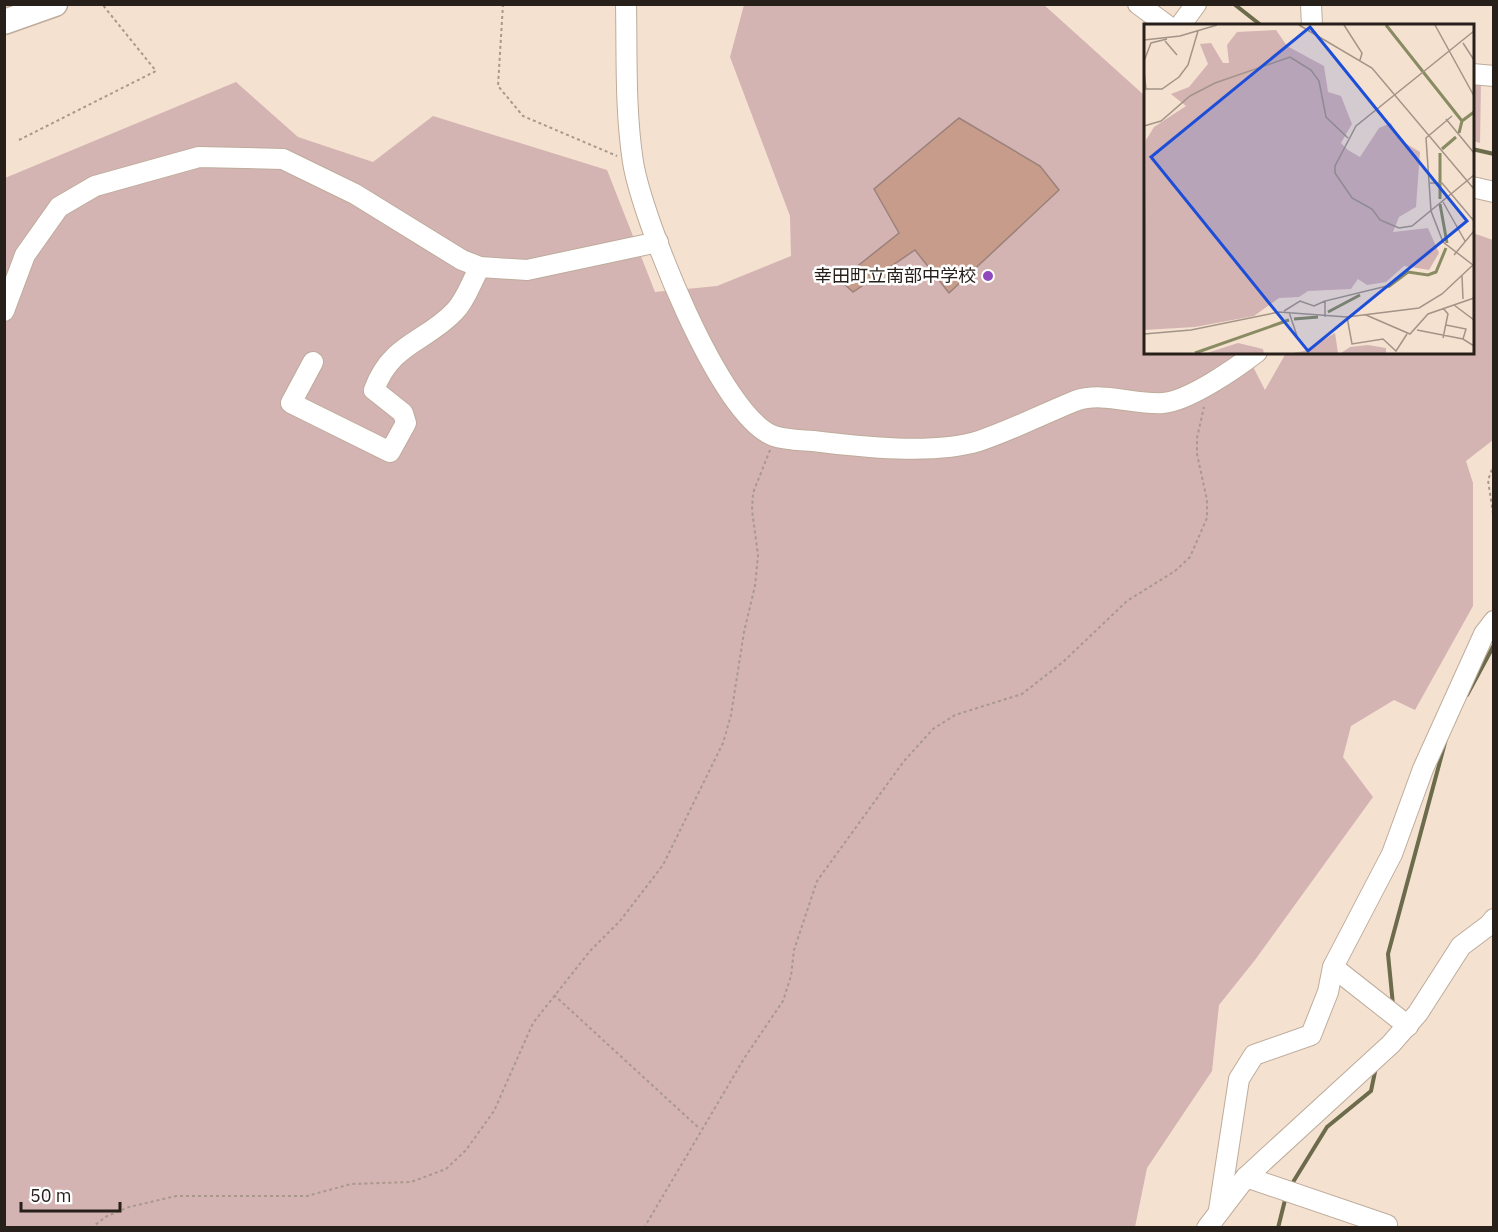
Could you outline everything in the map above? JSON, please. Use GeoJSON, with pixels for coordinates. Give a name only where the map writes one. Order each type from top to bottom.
{"type":"FeatureCollection","features":[{"type":"Feature","properties":{"kind":"main road"},"geometry":{"type":"LineString","coordinates":[[4,22],[55,4]]}},
{"type":"Feature","properties":{"kind":"street"},"geometry":{"type":"LineString","coordinates":[[626,4],[627,82],[633,163],[658,242],[697,335],[716,369],[740,409],[773,436],[876,448],[954,446],[979,441],[1079,400],[1113,398],[1164,403],[1225,376],[1254,354]]}},
{"type":"Feature","properties":{"kind":"street"},"geometry":{"type":"LineString","coordinates":[[1138,4],[1165,24]]}},
{"type":"Feature","properties":{"kind":"street"},"geometry":{"type":"LineString","coordinates":[[1181,24],[1196,4]]}},
{"type":"Feature","properties":{"kind":"street"},"geometry":{"type":"LineString","coordinates":[[1311,4],[1312,24]]}},
{"type":"Feature","properties":{"kind":"street"},"geometry":{"type":"LineString","coordinates":[[1474,74],[1494,76]]}},
{"type":"Feature","properties":{"kind":"street"},"geometry":{"type":"LineString","coordinates":[[4,311],[25,255],[59,207],[95,186],[199,157],[283,159],[355,194],[462,260],[480,267],[527,270],[658,242]]}},
{"type":"Feature","properties":{"kind":"street"},"geometry":{"type":"LineString","coordinates":[[1474,187],[1494,192]]}},
{"type":"Feature","properties":{"kind":"street"},"geometry":{"type":"LineString","coordinates":[[313,362],[291,403],[390,452],[406,423],[403,413],[374,390],[381,372],[399,352],[456,311],[480,267]]}},
{"type":"Feature","properties":{"kind":"street"},"geometry":{"type":"LineString","coordinates":[[1219,1210],[1239,1079],[1254,1055],[1311,1035],[1328,992],[1333,967],[1392,854],[1423,769],[1484,634],[1494,621]]}},
{"type":"Feature","properties":{"kind":"street"},"geometry":{"type":"LineString","coordinates":[[1207,1227],[1246,1177],[1345,1089],[1408,1026],[1461,946],[1492,924]]}},
{"type":"Feature","properties":{"kind":"street"},"geometry":{"type":"LineString","coordinates":[[1333,967],[1408,1026]]}},
{"type":"Feature","properties":{"kind":"street"},"geometry":{"type":"LineString","coordinates":[[1246,1177],[1388,1224]]}},
{"type":"Feature","properties":{"kind":"path"},"geometry":{"type":"LineString","coordinates":[[19,140],[156,71],[102,4]]}},
{"type":"Feature","properties":{"kind":"path"},"geometry":{"type":"LineString","coordinates":[[503,4],[498,86],[523,116],[633,163]]}},
{"type":"Feature","properties":{"kind":"path"},"geometry":{"type":"LineString","coordinates":[[644,1227],[701,1130],[783,1001],[791,976],[794,950],[817,881],[904,761],[933,729],[955,715],[1022,694],[1063,662],[1127,601],[1175,572],[1190,557],[1207,519],[1207,500],[1197,454],[1197,438],[1209,384]]}},
{"type":"Feature","properties":{"kind":"path"},"geometry":{"type":"LineString","coordinates":[[92,1227],[107,1216],[129,1207],[176,1196],[308,1196],[351,1184],[411,1182],[446,1169],[466,1150],[494,1111],[533,1023],[590,951],[620,921],[663,865],[723,743],[731,715],[744,632],[755,586],[758,555],[752,510],[753,493],[773,436]]}},
{"type":"Feature","properties":{"kind":"path"},"geometry":{"type":"LineString","coordinates":[[1494,464],[1488,480],[1494,520]]}},
{"type":"Feature","properties":{"kind":"path"},"geometry":{"type":"LineString","coordinates":[[554,995],[701,1130]]}},
{"type":"Feature","properties":{"kind":"shaded area"},"geometry":{"type":"Polygon","coordinates":[[[1043,4],[1144,95],[1144,354],[1247,354],[1265,390],[1285,354],[1474,354],[1474,233],[1493,240],[1493,440],[1466,461],[1473,483],[1473,606],[1415,710],[1394,700],[1351,726],[1343,757],[1373,797],[1255,960],[1219,1005],[1212,1071],[1147,1168],[1135,1227],[5,1228],[5,178],[236,82],[298,137],[373,162],[433,116],[607,170],[655,292],[717,286],[791,256],[790,216],[730,57],[744,5],[1043,4]]]}},
{"type":"Feature","properties":{"kind":"shaded area"},"geometry":{"type":"Polygon","coordinates":[[[1474,80],[1481,81],[1480,143],[1474,141],[1474,80]]]}},
{"type":"Feature","properties":{"kind":"building"},"geometry":{"type":"Polygon","coordinates":[[[959,118],[1040,166],[1059,190],[949,293],[915,250],[853,292],[840,280],[899,233],[874,189],[959,118]]]}},
{"type":"Feature","properties":{"kind":"waterway"},"geometry":{"type":"LineString","coordinates":[[1234,4],[1259,24]]}},
{"type":"Feature","properties":{"kind":"waterway"},"geometry":{"type":"LineString","coordinates":[[1474,149],[1494,154]]}},
{"type":"Feature","properties":{"kind":"waterway"},"geometry":{"type":"LineString","coordinates":[[1467,695],[1494,645]]}},
{"type":"Feature","properties":{"kind":"waterway"},"geometry":{"type":"LineString","coordinates":[[1393,1005],[1388,954],[1446,739]]}},
{"type":"Feature","properties":{"kind":"waterway"},"geometry":{"type":"LineString","coordinates":[[1290,1187],[1327,1127],[1371,1091],[1376,1067]]}},
{"type":"Feature","properties":{"kind":"waterway"},"geometry":{"type":"LineString","coordinates":[[1278,1228],[1286,1196]]}},
{"type":"Feature","properties":{"kind":"place","name":"幸田町立南部中学校"},"geometry":{"type":"Point","coordinates":[988,276]}}]}
